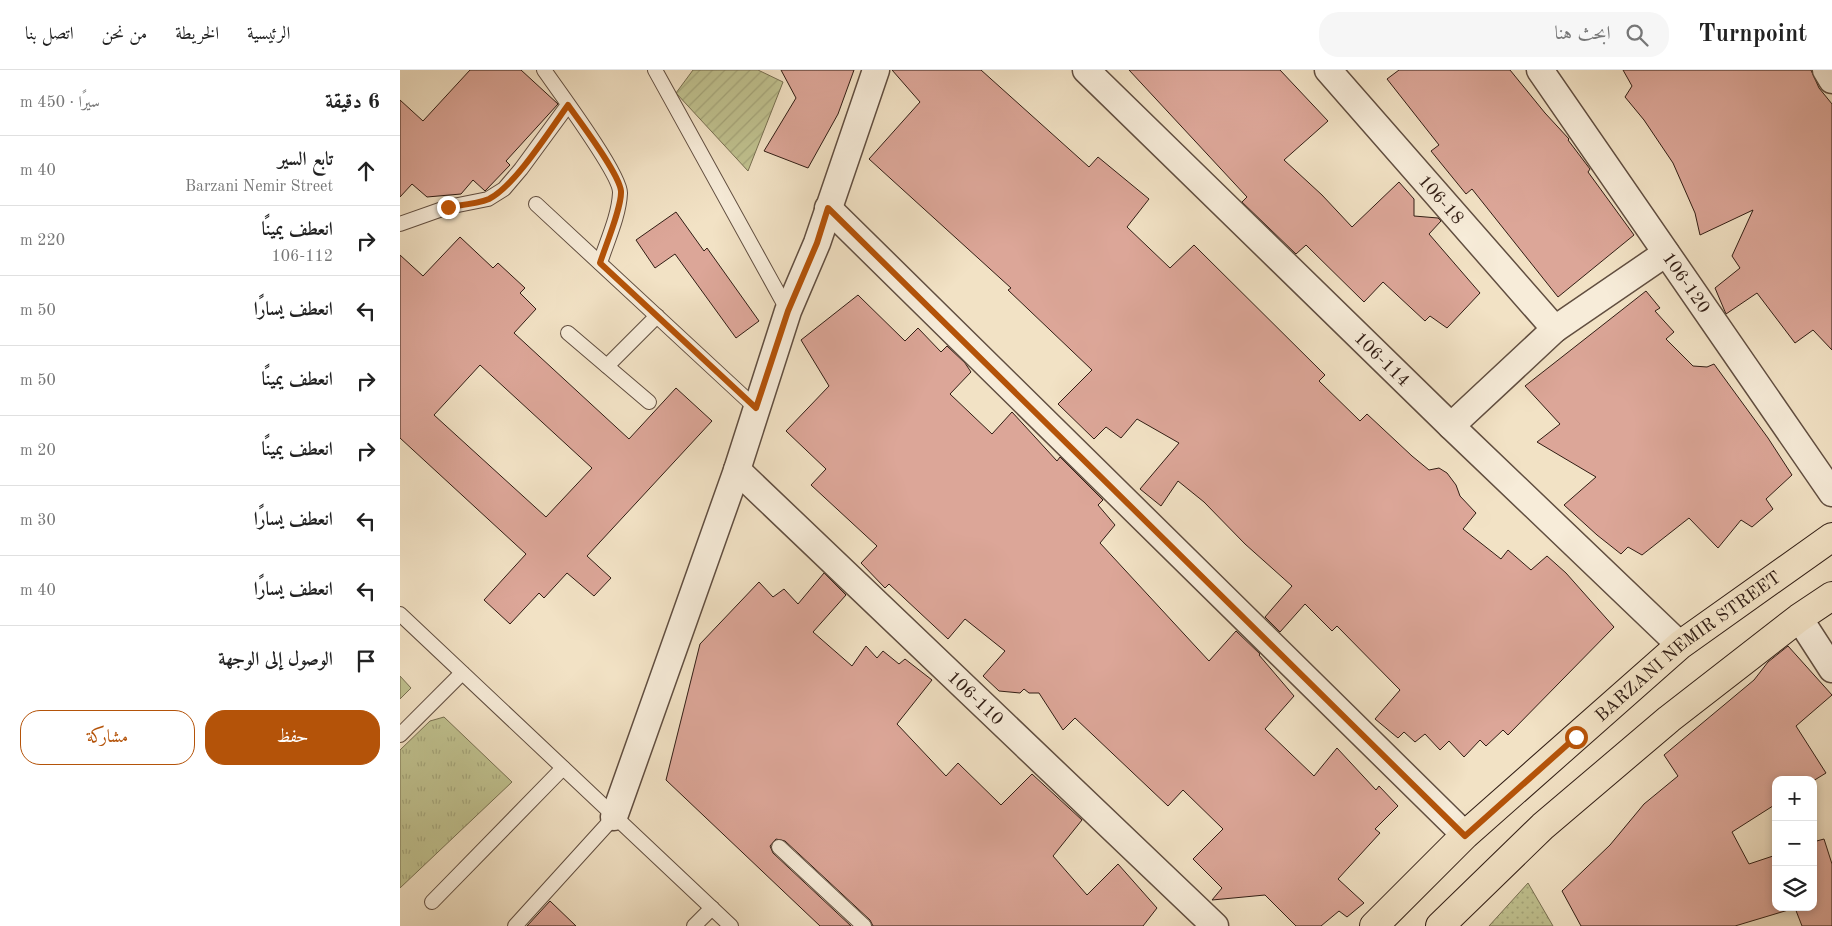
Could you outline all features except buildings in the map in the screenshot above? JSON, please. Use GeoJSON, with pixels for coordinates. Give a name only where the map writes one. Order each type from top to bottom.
{"type":"FeatureCollection","features":[{"type":"Feature","properties":{"kind":"main road","name":"BARZANI NEMIR STREET"},"geometry":{"type":"LineString","coordinates":[[1374,926],[1465,836],[1680,645],[1832,537]]}},
{"type":"Feature","properties":{"kind":"main road"},"geometry":{"type":"LineString","coordinates":[[1440,926],[1542,826],[1669,719],[1799,618],[1832,596]]}},
{"type":"Feature","properties":{"kind":"street"},"geometry":{"type":"LineString","coordinates":[[614,817],[737,470],[788,311],[817,243],[876,70]]}},
{"type":"Feature","properties":{"kind":"street","name":"106-114"},"geometry":{"type":"LineString","coordinates":[[1086,70],[1451,426],[1680,645]]}},
{"type":"Feature","properties":{"kind":"street","name":"106-18"},"geometry":{"type":"LineString","coordinates":[[1328,70],[1555,329]]}},
{"type":"Feature","properties":{"kind":"street","name":"106-120"},"geometry":{"type":"LineString","coordinates":[[1540,70],[1832,493]]}},
{"type":"Feature","properties":{"kind":"street"},"geometry":{"type":"LineString","coordinates":[[1826,70],[1832,80]]}},
{"type":"Feature","properties":{"kind":"street"},"geometry":{"type":"LineString","coordinates":[[828,208],[1465,836]]}},
{"type":"Feature","properties":{"kind":"street"},"geometry":{"type":"LineString","coordinates":[[1451,426],[1555,329],[1666,253]]}},
{"type":"Feature","properties":{"kind":"street","name":"106-110"},"geometry":{"type":"LineString","coordinates":[[737,470],[1215,926]]}},
{"type":"Feature","properties":{"kind":"street"},"geometry":{"type":"LineString","coordinates":[[1799,618],[1832,669]]}},
{"type":"Feature","properties":{"kind":"lane"},"geometry":{"type":"LineString","coordinates":[[544,70],[613,172],[621,192],[616,217],[600,263]]}},
{"type":"Feature","properties":{"kind":"lane"},"geometry":{"type":"LineString","coordinates":[[655,70],[788,311]]}},
{"type":"Feature","properties":{"kind":"lane"},"geometry":{"type":"LineString","coordinates":[[400,224],[448,207],[488,199],[504,190],[568,105]]}},
{"type":"Feature","properties":{"kind":"lane"},"geometry":{"type":"LineString","coordinates":[[536,204],[756,408]]}},
{"type":"Feature","properties":{"kind":"lane"},"geometry":{"type":"LineString","coordinates":[[607,366],[657,316]]}},
{"type":"Feature","properties":{"kind":"lane"},"geometry":{"type":"LineString","coordinates":[[568,333],[649,402]]}},
{"type":"Feature","properties":{"kind":"lane"},"geometry":{"type":"LineString","coordinates":[[400,614],[731,926]]}},
{"type":"Feature","properties":{"kind":"lane"},"geometry":{"type":"LineString","coordinates":[[400,736],[462,672]]}},
{"type":"Feature","properties":{"kind":"lane"},"geometry":{"type":"LineString","coordinates":[[432,902],[563,768]]}},
{"type":"Feature","properties":{"kind":"lane"},"geometry":{"type":"LineString","coordinates":[[515,926],[614,817]]}},
{"type":"Feature","properties":{"kind":"lane"},"geometry":{"type":"LineString","coordinates":[[779,847],[864,926]]}},
{"type":"Feature","properties":{"kind":"lane"},"geometry":{"type":"LineString","coordinates":[[694,926],[712,908]]}},
{"type":"Feature","properties":{"kind":"green space"},"geometry":{"type":"Polygon","coordinates":[[[693,70],[758,70],[783,82],[748,171],[676,93],[693,70]]]}},
{"type":"Feature","properties":{"kind":"green space"},"geometry":{"type":"Polygon","coordinates":[[[400,676],[411,688],[400,699],[400,676]]]}},
{"type":"Feature","properties":{"kind":"green space"},"geometry":{"type":"Polygon","coordinates":[[[444,717],[512,782],[400,888],[400,750],[430,721],[444,717]]]}},
{"type":"Feature","properties":{"kind":"green space"},"geometry":{"type":"Polygon","coordinates":[[[1528,883],[1553,926],[1489,926],[1528,883]]]}},
{"type":"Feature","properties":{"kind":"route"},"geometry":{"type":"LineString","coordinates":[[448,207],[488,199],[504,190],[568,105],[613,172],[621,192],[616,217],[600,263],[756,408],[788,311],[817,243],[828,208],[1465,836],[1576,737]]}}]}
